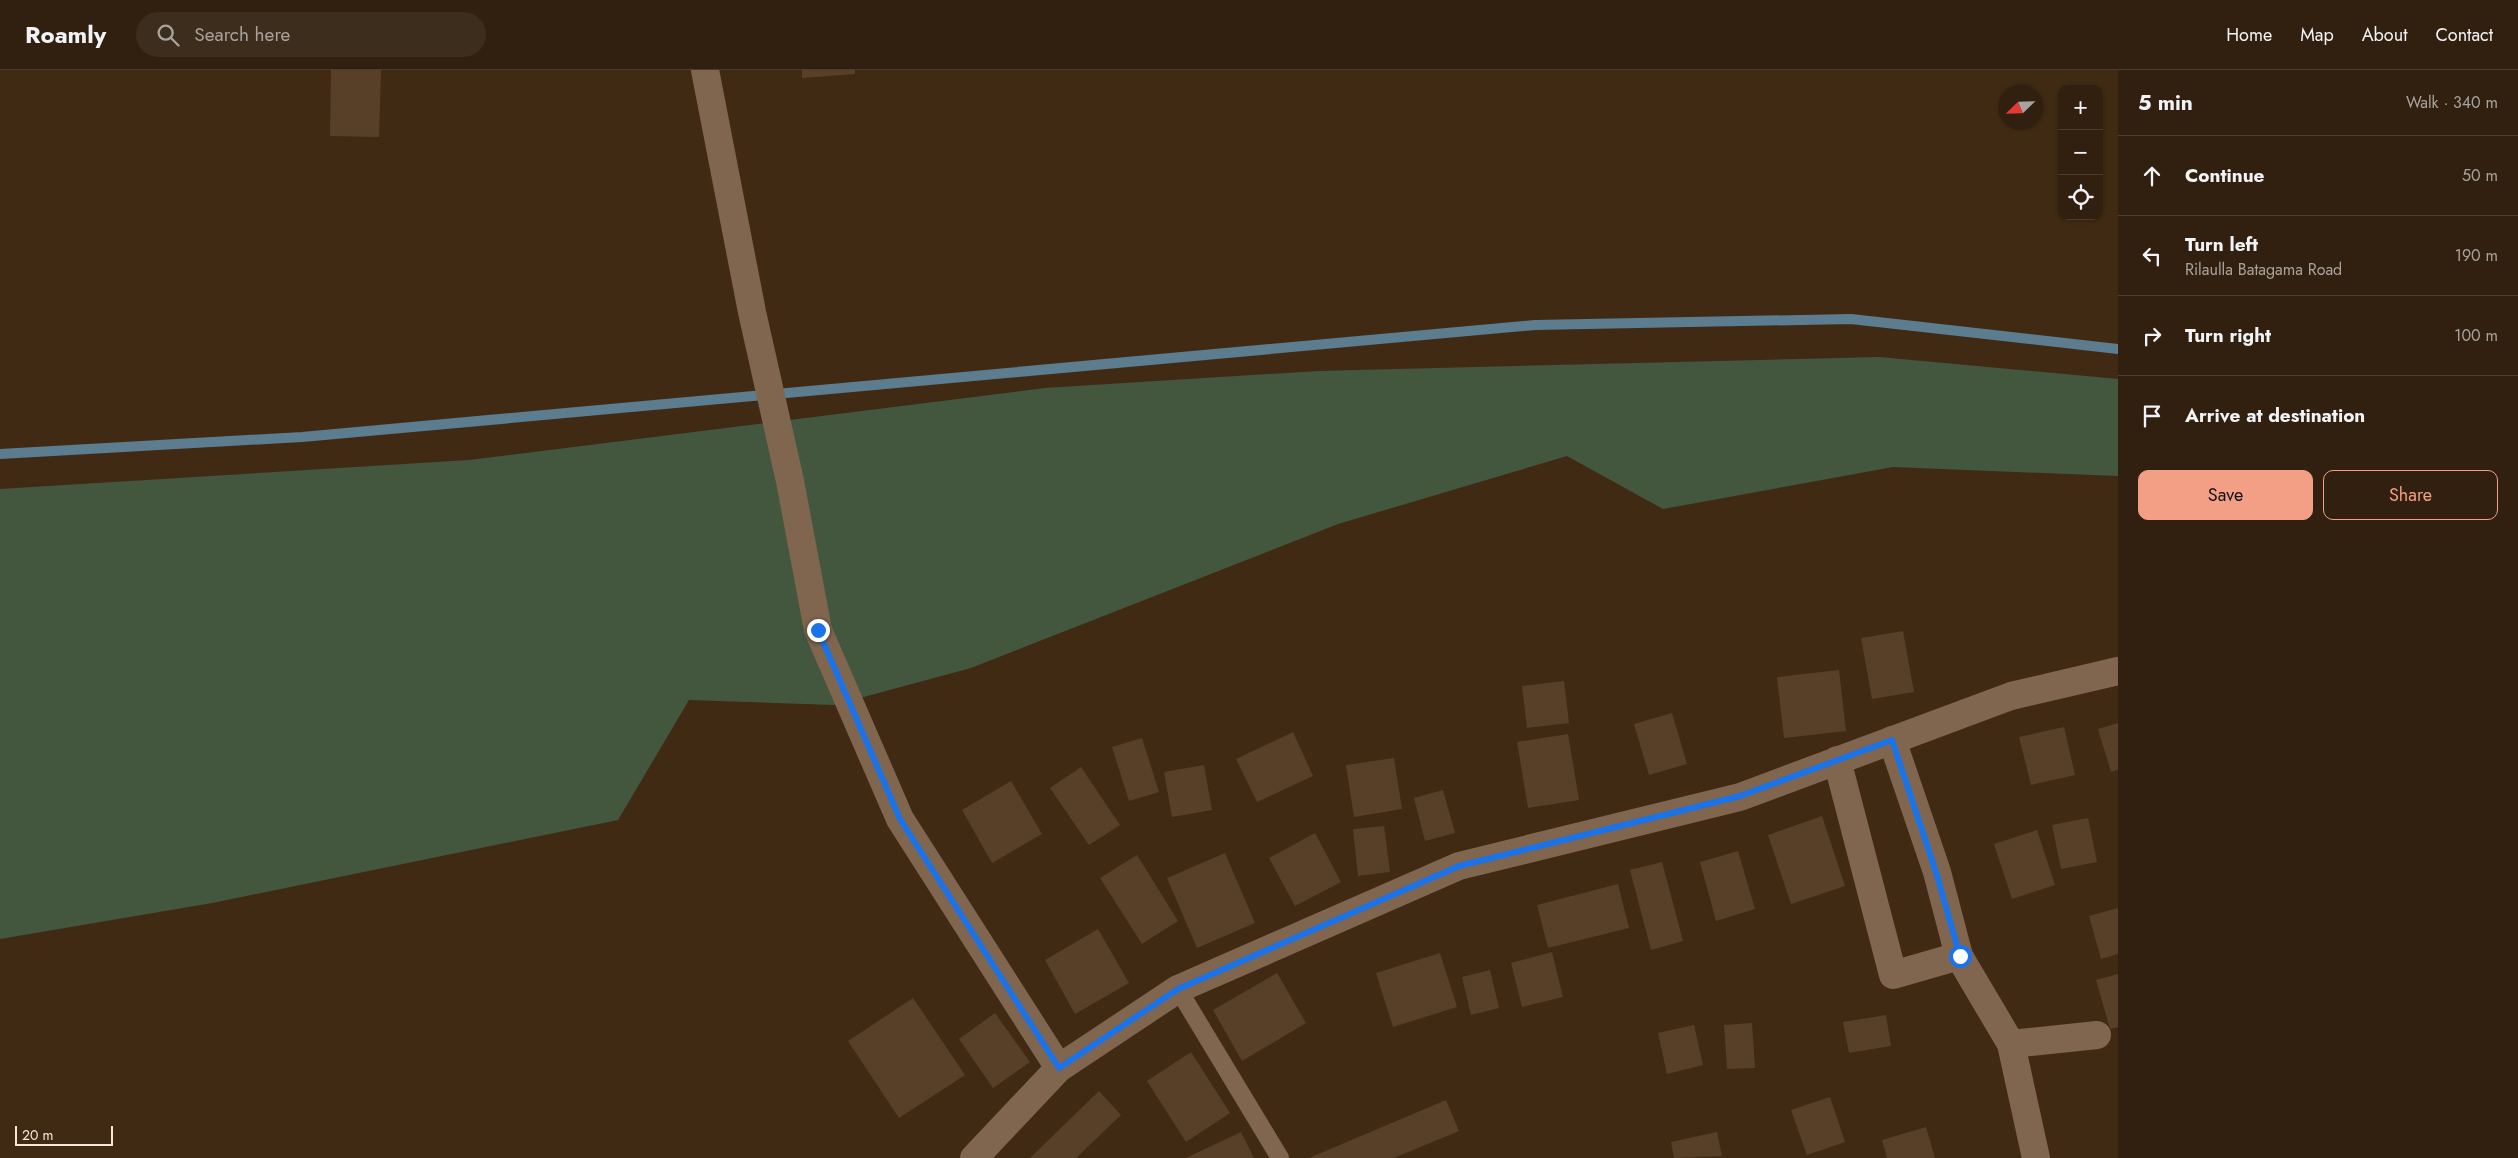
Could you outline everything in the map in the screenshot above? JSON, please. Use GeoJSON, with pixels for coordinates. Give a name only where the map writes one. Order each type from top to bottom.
{"type":"FeatureCollection","features":[{"type":"Feature","properties":{"kind":"street"},"geometry":{"type":"LineString","coordinates":[[705,70],[752,312],[790,481],[818,630],[900,819],[1059,1068]]}},
{"type":"Feature","properties":{"kind":"street"},"geometry":{"type":"LineString","coordinates":[[974,1158],[1059,1068],[1178,989],[1459,866],[1740,796],[2011,696],[2118,670]]}},
{"type":"Feature","properties":{"kind":"street"},"geometry":{"type":"LineString","coordinates":[[1892,740],[1936,872],[1960,956],[2011,1044],[2036,1158]]}},
{"type":"Feature","properties":{"kind":"street"},"geometry":{"type":"LineString","coordinates":[[1837,760],[1893,975],[1960,956]]}},
{"type":"Feature","properties":{"kind":"street"},"geometry":{"type":"LineString","coordinates":[[2011,1044],[2097,1035]]}},
{"type":"Feature","properties":{"kind":"lane"},"geometry":{"type":"LineString","coordinates":[[1178,989],[1280,1158]]}},
{"type":"Feature","properties":{"kind":"green space"},"geometry":{"type":"Polygon","coordinates":[[[1879,357],[2118,379],[2118,476],[1893,467],[1663,509],[1567,456],[1338,524],[971,668],[834,705],[689,700],[618,820],[212,903],[0,939],[0,489],[469,460],[1045,388],[1318,371],[1879,357]]]}},
{"type":"Feature","properties":{"kind":"building"},"geometry":{"type":"Polygon","coordinates":[[[331,70],[381,70],[379,137],[330,136],[331,70]]]}},
{"type":"Feature","properties":{"kind":"building"},"geometry":{"type":"Polygon","coordinates":[[[802,70],[855,70],[855,74],[802,78],[802,70]]]}},
{"type":"Feature","properties":{"kind":"building"},"geometry":{"type":"Polygon","coordinates":[[[1903,631],[1914,692],[1872,699],[1861,638],[1903,631]]]}},
{"type":"Feature","properties":{"kind":"building"},"geometry":{"type":"Polygon","coordinates":[[[1839,670],[1846,731],[1784,738],[1777,677],[1839,670]]]}},
{"type":"Feature","properties":{"kind":"building"},"geometry":{"type":"Polygon","coordinates":[[[1564,681],[1569,723],[1527,728],[1522,686],[1564,681]]]}},
{"type":"Feature","properties":{"kind":"building"},"geometry":{"type":"Polygon","coordinates":[[[1672,713],[1687,764],[1649,775],[1634,724],[1672,713]]]}},
{"type":"Feature","properties":{"kind":"building"},"geometry":{"type":"Polygon","coordinates":[[[2118,723],[2118,770],[2111,772],[2098,729],[2118,723]]]}},
{"type":"Feature","properties":{"kind":"building"},"geometry":{"type":"Polygon","coordinates":[[[2064,727],[2075,775],[2031,785],[2019,737],[2064,727]]]}},
{"type":"Feature","properties":{"kind":"building"},"geometry":{"type":"Polygon","coordinates":[[[1293,732],[1313,776],[1257,802],[1236,759],[1293,732]]]}},
{"type":"Feature","properties":{"kind":"building"},"geometry":{"type":"Polygon","coordinates":[[[1568,734],[1579,800],[1528,808],[1517,742],[1568,734]]]}},
{"type":"Feature","properties":{"kind":"building"},"geometry":{"type":"Polygon","coordinates":[[[1142,738],[1159,792],[1129,801],[1112,747],[1142,738]]]}},
{"type":"Feature","properties":{"kind":"building"},"geometry":{"type":"Polygon","coordinates":[[[1394,758],[1402,809],[1354,817],[1346,765],[1394,758]]]}},
{"type":"Feature","properties":{"kind":"building"},"geometry":{"type":"Polygon","coordinates":[[[1204,765],[1212,810],[1172,817],[1164,772],[1204,765]]]}},
{"type":"Feature","properties":{"kind":"building"},"geometry":{"type":"Polygon","coordinates":[[[1081,767],[1120,825],[1089,845],[1050,788],[1081,767]]]}},
{"type":"Feature","properties":{"kind":"building"},"geometry":{"type":"Polygon","coordinates":[[[1011,781],[1042,834],[992,863],[962,810],[1011,781]]]}},
{"type":"Feature","properties":{"kind":"building"},"geometry":{"type":"Polygon","coordinates":[[[1443,790],[1455,833],[1425,841],[1414,798],[1443,790]]]}},
{"type":"Feature","properties":{"kind":"building"},"geometry":{"type":"Polygon","coordinates":[[[1822,816],[1845,886],[1791,904],[1768,835],[1822,816]]]}},
{"type":"Feature","properties":{"kind":"building"},"geometry":{"type":"Polygon","coordinates":[[[2088,818],[2097,862],[2061,869],[2052,825],[2088,818]]]}},
{"type":"Feature","properties":{"kind":"building"},"geometry":{"type":"Polygon","coordinates":[[[1384,826],[1390,872],[1358,876],[1353,829],[1384,826]]]}},
{"type":"Feature","properties":{"kind":"building"},"geometry":{"type":"Polygon","coordinates":[[[2037,830],[2055,885],[2012,899],[1994,844],[2037,830]]]}},
{"type":"Feature","properties":{"kind":"building"},"geometry":{"type":"Polygon","coordinates":[[[1315,833],[1341,882],[1295,906],[1269,858],[1315,833]]]}},
{"type":"Feature","properties":{"kind":"building"},"geometry":{"type":"Polygon","coordinates":[[[1738,851],[1755,909],[1716,921],[1700,862],[1738,851]]]}},
{"type":"Feature","properties":{"kind":"building"},"geometry":{"type":"Polygon","coordinates":[[[1225,853],[1255,923],[1197,948],[1167,878],[1225,853]]]}},
{"type":"Feature","properties":{"kind":"building"},"geometry":{"type":"Polygon","coordinates":[[[1137,855],[1178,921],[1142,944],[1100,878],[1137,855]]]}},
{"type":"Feature","properties":{"kind":"building"},"geometry":{"type":"Polygon","coordinates":[[[1662,862],[1683,941],[1651,950],[1630,870],[1662,862]]]}},
{"type":"Feature","properties":{"kind":"building"},"geometry":{"type":"Polygon","coordinates":[[[1618,884],[1629,928],[1548,948],[1537,905],[1618,884]]]}},
{"type":"Feature","properties":{"kind":"building"},"geometry":{"type":"Polygon","coordinates":[[[2118,908],[2118,954],[2101,959],[2089,916],[2118,908]]]}},
{"type":"Feature","properties":{"kind":"building"},"geometry":{"type":"Polygon","coordinates":[[[1098,929],[1129,983],[1075,1014],[1045,960],[1098,929]]]}},
{"type":"Feature","properties":{"kind":"building"},"geometry":{"type":"Polygon","coordinates":[[[1552,952],[1563,997],[1522,1007],[1511,963],[1552,952]]]}},
{"type":"Feature","properties":{"kind":"building"},"geometry":{"type":"Polygon","coordinates":[[[1440,953],[1457,1007],[1393,1027],[1376,973],[1440,953]]]}},
{"type":"Feature","properties":{"kind":"building"},"geometry":{"type":"Polygon","coordinates":[[[1490,970],[1499,1008],[1471,1015],[1462,977],[1490,970]]]}},
{"type":"Feature","properties":{"kind":"building"},"geometry":{"type":"Polygon","coordinates":[[[1277,973],[1306,1023],[1242,1061],[1213,1010],[1277,973]]]}},
{"type":"Feature","properties":{"kind":"building"},"geometry":{"type":"Polygon","coordinates":[[[2118,974],[2118,1027],[2110,1029],[2096,980],[2118,974]]]}},
{"type":"Feature","properties":{"kind":"building"},"geometry":{"type":"Polygon","coordinates":[[[913,998],[965,1075],[899,1118],[848,1041],[913,998]]]}},
{"type":"Feature","properties":{"kind":"building"},"geometry":{"type":"Polygon","coordinates":[[[995,1013],[1030,1062],[993,1088],[959,1039],[995,1013]]]}},
{"type":"Feature","properties":{"kind":"building"},"geometry":{"type":"Polygon","coordinates":[[[1886,1015],[1891,1046],[1849,1053],[1843,1022],[1886,1015]]]}},
{"type":"Feature","properties":{"kind":"building"},"geometry":{"type":"Polygon","coordinates":[[[1752,1023],[1755,1068],[1727,1069],[1724,1025],[1752,1023]]]}},
{"type":"Feature","properties":{"kind":"building"},"geometry":{"type":"Polygon","coordinates":[[[1694,1025],[1703,1065],[1667,1074],[1658,1033],[1694,1025]]]}},
{"type":"Feature","properties":{"kind":"building"},"geometry":{"type":"Polygon","coordinates":[[[1191,1052],[1230,1113],[1186,1142],[1147,1081],[1191,1052]]]}},
{"type":"Feature","properties":{"kind":"building"},"geometry":{"type":"Polygon","coordinates":[[[1099,1091],[1121,1115],[1076,1158],[1030,1158],[1099,1091]]]}},
{"type":"Feature","properties":{"kind":"building"},"geometry":{"type":"Polygon","coordinates":[[[1830,1097],[1845,1142],[1807,1155],[1791,1110],[1830,1097]]]}},
{"type":"Feature","properties":{"kind":"building"},"geometry":{"type":"Polygon","coordinates":[[[1446,1100],[1459,1131],[1394,1158],[1309,1158],[1446,1100]]]}},
{"type":"Feature","properties":{"kind":"building"},"geometry":{"type":"Polygon","coordinates":[[[1926,1127],[1935,1158],[1887,1158],[1882,1140],[1926,1127]]]}},
{"type":"Feature","properties":{"kind":"building"},"geometry":{"type":"Polygon","coordinates":[[[1241,1132],[1254,1158],[1186,1158],[1241,1132]]]}},
{"type":"Feature","properties":{"kind":"building"},"geometry":{"type":"Polygon","coordinates":[[[1717,1132],[1722,1156],[1674,1158],[1671,1142],[1717,1132]]]}},
{"type":"Feature","properties":{"kind":"waterway"},"geometry":{"type":"LineString","coordinates":[[0,454],[302,437],[1535,325],[1851,319],[2118,349]]}},
{"type":"Feature","properties":{"kind":"route"},"geometry":{"type":"LineString","coordinates":[[818,630],[900,819],[1059,1068],[1178,989],[1459,866],[1740,796],[1892,740],[1936,872],[1960,956]]}}]}
